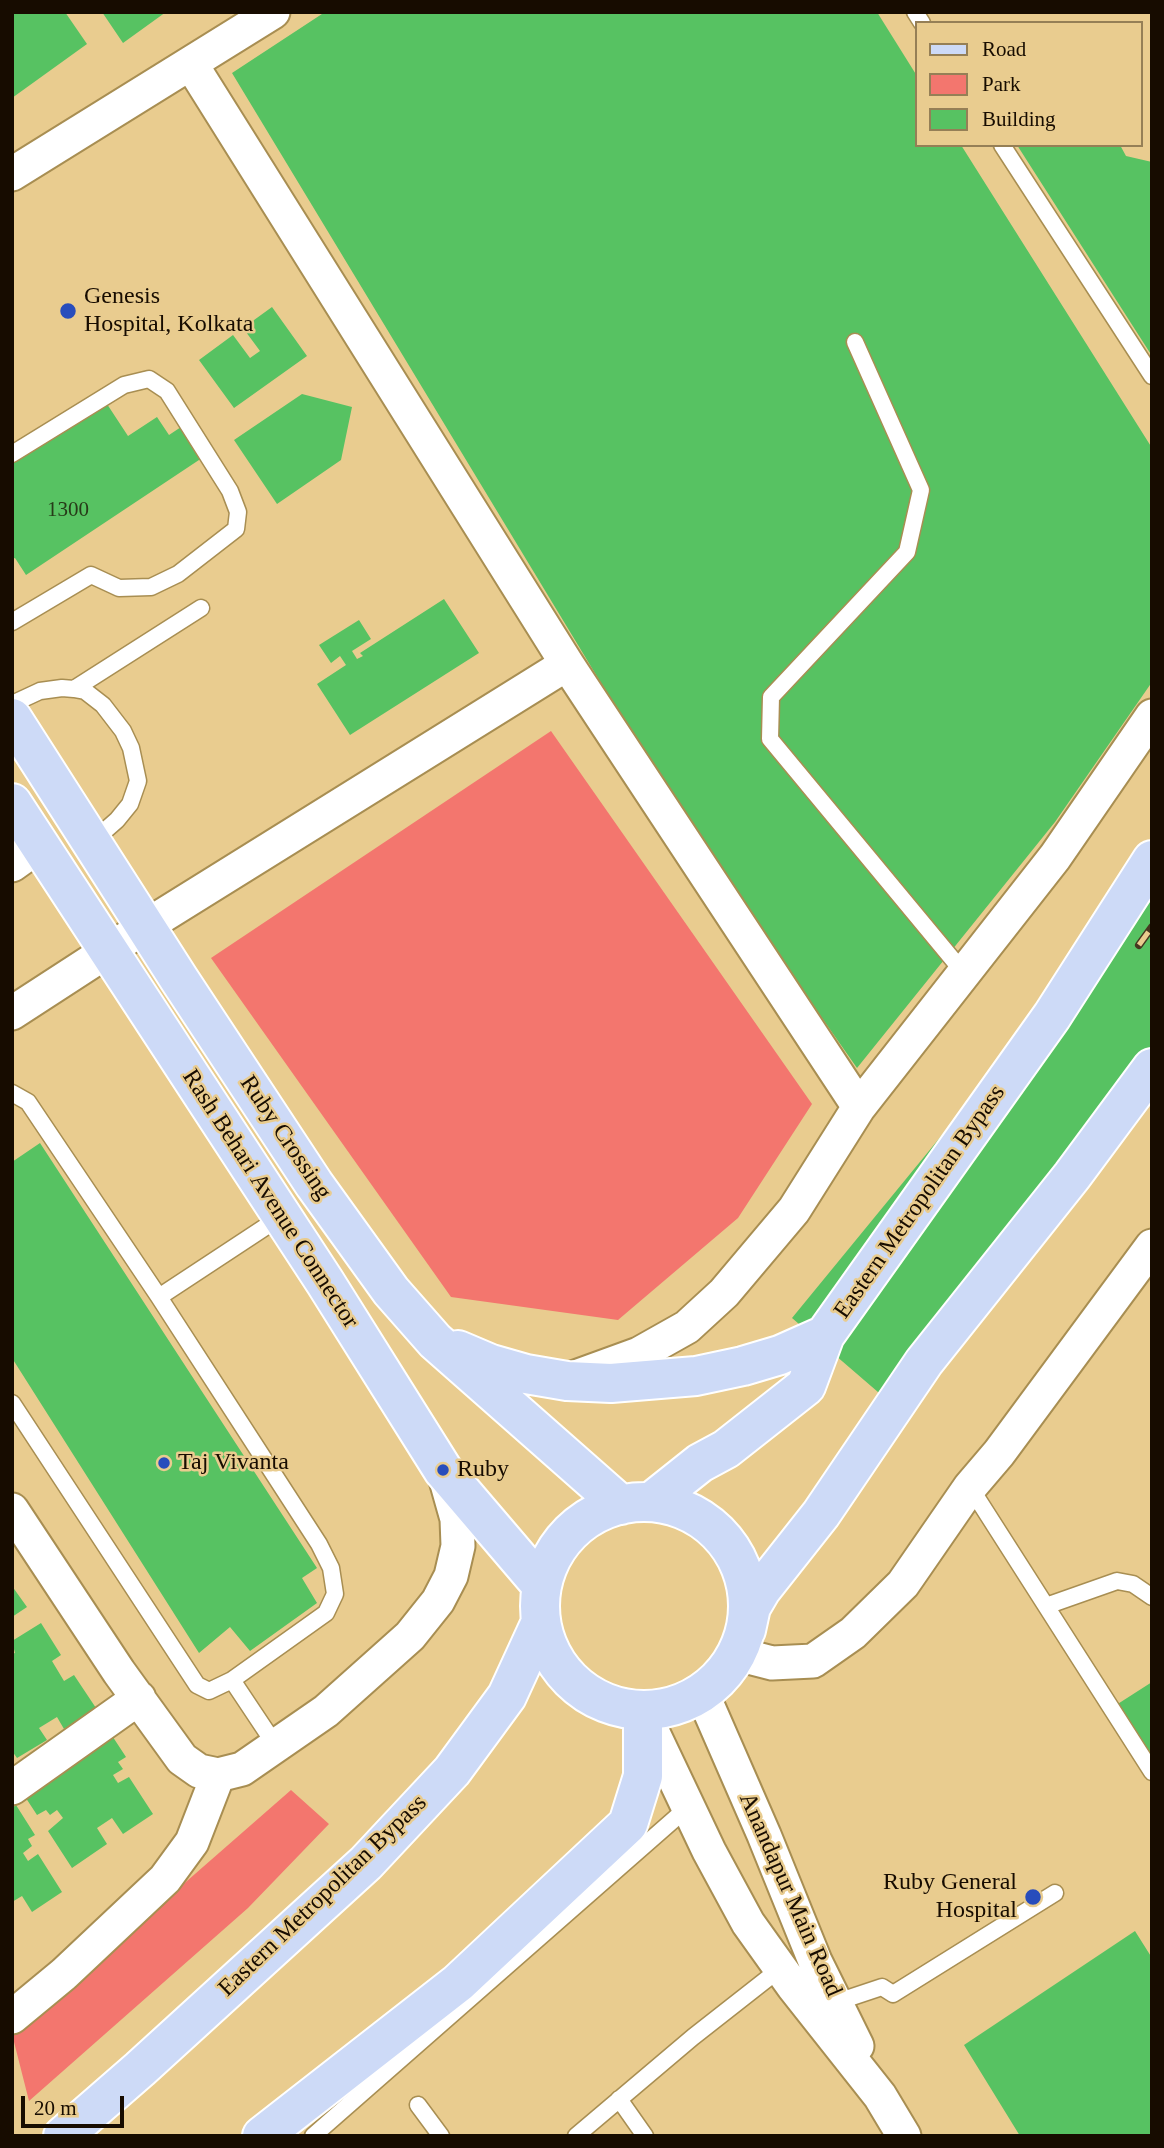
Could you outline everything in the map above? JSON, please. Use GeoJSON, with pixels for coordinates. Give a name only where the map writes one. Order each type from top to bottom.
{"type":"FeatureCollection","features":[{"type":"Feature","properties":{"kind":"main road","name":"Ruby Crossing"},"geometry":{"type":"LineString","coordinates":[[12,718],[314,1184],[391,1291],[435,1340],[636,1504],[680,1509],[706,1523],[728,1545],[742,1571],[748,1600],[741,1642]]}},
{"type":"Feature","properties":{"kind":"main road","name":"Rash Behari Avenue Connector"},"geometry":{"type":"LineString","coordinates":[[12,803],[26,855],[109,950],[443,1471],[541,1604]]}},
{"type":"Feature","properties":{"kind":"main road","name":"Eastern Metropolitan Bypass"},"geometry":{"type":"LineString","coordinates":[[636,1504],[700,1463],[726,1450],[806,1386],[825,1335],[1052,1016],[1152,860]]}},
{"type":"Feature","properties":{"kind":"main road"},"geometry":{"type":"LineString","coordinates":[[636,1504],[593,1515],[569,1534],[551,1557],[541,1604],[548,1647],[562,1670],[579,1688],[602,1702],[643,1711],[679,1705],[702,1693],[722,1676],[741,1642],[751,1607],[761,1590],[821,1514],[924,1362],[1072,1176],[1152,1068]]}},
{"type":"Feature","properties":{"kind":"main road"},"geometry":{"type":"LineString","coordinates":[[435,1340],[491,1364],[526,1374],[567,1381],[611,1383],[696,1376],[743,1366],[780,1355],[825,1335]]}},
{"type":"Feature","properties":{"kind":"main road","name":"Eastern Metropolitan Bypass"},"geometry":{"type":"LineString","coordinates":[[63,2136],[366,1863],[452,1772],[507,1696],[541,1604]]}},
{"type":"Feature","properties":{"kind":"main road"},"geometry":{"type":"LineString","coordinates":[[262,2136],[458,1983],[628,1824],[643,1776],[643,1711]]}},
{"type":"Feature","properties":{"kind":"street"},"geometry":{"type":"LineString","coordinates":[[12,174],[273,12]]}},
{"type":"Feature","properties":{"kind":"street"},"geometry":{"type":"LineString","coordinates":[[191,64],[567,664],[859,1107]]}},
{"type":"Feature","properties":{"kind":"street"},"geometry":{"type":"LineString","coordinates":[[12,1013],[146,926],[567,664]]}},
{"type":"Feature","properties":{"kind":"street"},"geometry":{"type":"LineString","coordinates":[[567,1381],[639,1354],[687,1327],[724,1293],[794,1210],[859,1107],[1055,857],[1152,716]]}},
{"type":"Feature","properties":{"kind":"street"},"geometry":{"type":"LineString","coordinates":[[741,1642],[772,1663],[813,1661],[853,1633],[903,1584],[970,1487],[999,1453],[1152,1246]]}},
{"type":"Feature","properties":{"kind":"street"},"geometry":{"type":"LineString","coordinates":[[12,1510],[119,1672],[182,1759],[199,1771],[218,1775],[242,1769],[326,1711],[410,1636],[438,1601],[451,1576],[458,1546],[457,1519],[443,1471]]}},
{"type":"Feature","properties":{"kind":"street","name":"Anandapur Main Road"},"geometry":{"type":"LineString","coordinates":[[702,1693],[815,1961],[880,2096],[904,2136]]}},
{"type":"Feature","properties":{"kind":"street"},"geometry":{"type":"LineString","coordinates":[[12,1788],[139,1698]]}},
{"type":"Feature","properties":{"kind":"street","name":"Anandapur Main Road"},"geometry":{"type":"LineString","coordinates":[[643,1711],[687,1808],[748,1923],[880,2096]]}},
{"type":"Feature","properties":{"kind":"street"},"geometry":{"type":"LineString","coordinates":[[12,2018],[64,1975],[164,1879],[192,1842],[218,1775]]}},
{"type":"Feature","properties":{"kind":"lane"},"geometry":{"type":"LineString","coordinates":[[1003,147],[1152,376]]}},
{"type":"Feature","properties":{"kind":"lane"},"geometry":{"type":"LineString","coordinates":[[855,342],[920,490],[907,552],[771,697],[770,739],[964,973]]}},
{"type":"Feature","properties":{"kind":"lane"},"geometry":{"type":"LineString","coordinates":[[12,454],[124,385],[149,379],[167,391],[230,491],[238,512],[236,529],[178,574],[151,587],[120,588],[91,575],[12,622]]}},
{"type":"Feature","properties":{"kind":"lane"},"geometry":{"type":"LineString","coordinates":[[74,689],[201,608]]}},
{"type":"Feature","properties":{"kind":"lane"},"geometry":{"type":"LineString","coordinates":[[12,704],[40,691],[62,688],[85,691],[103,705],[123,731],[131,748],[138,781],[130,804],[117,820],[91,842]]}},
{"type":"Feature","properties":{"kind":"lane"},"geometry":{"type":"LineString","coordinates":[[12,1093],[28,1102],[312,1533],[331,1568],[335,1594],[326,1613],[232,1680],[209,1691],[197,1685],[12,1403]]}},
{"type":"Feature","properties":{"kind":"lane"},"geometry":{"type":"LineString","coordinates":[[159,1297],[282,1216]]}},
{"type":"Feature","properties":{"kind":"lane"},"geometry":{"type":"LineString","coordinates":[[970,1487],[1152,1772]]}},
{"type":"Feature","properties":{"kind":"lane"},"geometry":{"type":"LineString","coordinates":[[1046,1606],[1117,1581],[1133,1584],[1152,1597]]}},
{"type":"Feature","properties":{"kind":"lane"},"geometry":{"type":"LineString","coordinates":[[232,1680],[276,1746]]}},
{"type":"Feature","properties":{"kind":"lane"},"geometry":{"type":"LineString","coordinates":[[313,2136],[687,1808]]}},
{"type":"Feature","properties":{"kind":"lane"},"geometry":{"type":"LineString","coordinates":[[837,2002],[882,1987],[893,1994],[1055,1893]]}},
{"type":"Feature","properties":{"kind":"lane"},"geometry":{"type":"LineString","coordinates":[[576,2136],[781,1968]]}},
{"type":"Feature","properties":{"kind":"lane"},"geometry":{"type":"LineString","coordinates":[[619,2099],[645,2136]]}},
{"type":"Feature","properties":{"kind":"lane"},"geometry":{"type":"LineString","coordinates":[[418,2105],[441,2136]]}},
{"type":"Feature","properties":{"kind":"green space"},"geometry":{"type":"Polygon","coordinates":[[[551,731],[812,1104],[738,1218],[618,1320],[451,1297],[211,958],[551,731]]]}},
{"type":"Feature","properties":{"kind":"green space"},"geometry":{"type":"Polygon","coordinates":[[[291,1790],[329,1824],[248,1908],[29,2101],[12,2034],[291,1790]]]}},
{"type":"Feature","properties":{"kind":"building"},"geometry":{"type":"Polygon","coordinates":[[[12,12],[65,12],[87,44],[12,98],[12,12]]]}},
{"type":"Feature","properties":{"kind":"building"},"geometry":{"type":"Polygon","coordinates":[[[102,12],[166,12],[123,43],[102,12]]]}},
{"type":"Feature","properties":{"kind":"building"},"geometry":{"type":"Polygon","coordinates":[[[325,12],[877,12],[916,74],[916,147],[962,147],[1152,448],[1152,682],[1055,822],[857,1068],[738,898],[607,693],[232,73],[325,12]]]}},
{"type":"Feature","properties":{"kind":"building"},"geometry":{"type":"Polygon","coordinates":[[[1018,147],[1121,147],[1126,156],[1152,162],[1152,356],[1018,147]]]}},
{"type":"Feature","properties":{"kind":"building"},"geometry":{"type":"Polygon","coordinates":[[[272,307],[307,356],[234,408],[199,360],[233,335],[250,358],[260,351],[243,328],[272,307]]]}},
{"type":"Feature","properties":{"kind":"building"},"geometry":{"type":"Polygon","coordinates":[[[302,394],[352,407],[341,460],[277,504],[234,440],[302,394]]]}},
{"type":"Feature","properties":{"kind":"building"},"geometry":{"type":"Polygon","coordinates":[[[105,401],[128,436],[157,417],[169,435],[184,425],[205,456],[26,575],[15,558],[12,559],[12,462],[105,401]]]}},
{"type":"Feature","properties":{"kind":"building"},"geometry":{"type":"Polygon","coordinates":[[[444,599],[479,653],[350,735],[317,684],[346,665],[340,656],[331,663],[319,645],[359,620],[371,639],[352,651],[357,659],[363,656],[360,653],[444,599]]]}},
{"type":"Feature","properties":{"kind":"building"},"geometry":{"type":"Polygon","coordinates":[[[1152,858],[1152,1096],[900,1411],[792,1318],[1028,1030],[1152,858]]]}},
{"type":"Feature","properties":{"kind":"building","name":"Taj Vivanta"},"geometry":{"type":"Polygon","coordinates":[[[40,1143],[317,1568],[302,1578],[317,1603],[250,1651],[230,1627],[199,1653],[12,1358],[12,1162],[40,1143]]]}},
{"type":"Feature","properties":{"kind":"building"},"geometry":{"type":"Polygon","coordinates":[[[12,1586],[27,1607],[12,1617],[12,1586]]]}},
{"type":"Feature","properties":{"kind":"building"},"geometry":{"type":"Polygon","coordinates":[[[41,1623],[61,1655],[52,1661],[64,1681],[74,1675],[96,1708],[64,1729],[57,1717],[39,1728],[47,1740],[17,1758],[12,1751],[12,1654],[15,1653],[12,1641],[41,1623]]]}},
{"type":"Feature","properties":{"kind":"building"},"geometry":{"type":"Polygon","coordinates":[[[1152,1682],[1152,1770],[1113,1707],[1152,1682]]]}},
{"type":"Feature","properties":{"kind":"building"},"geometry":{"type":"Polygon","coordinates":[[[107,1728],[126,1757],[118,1762],[123,1769],[113,1775],[118,1783],[129,1777],[153,1814],[123,1834],[112,1818],[97,1828],[107,1844],[72,1868],[48,1831],[63,1818],[57,1810],[50,1815],[46,1810],[37,1815],[18,1786],[107,1728]]]}},
{"type":"Feature","properties":{"kind":"building"},"geometry":{"type":"Polygon","coordinates":[[[16,1805],[35,1835],[28,1839],[32,1846],[23,1853],[28,1861],[38,1854],[62,1892],[32,1912],[22,1896],[12,1902],[12,1808],[16,1805]]]}},
{"type":"Feature","properties":{"kind":"building"},"geometry":{"type":"Polygon","coordinates":[[[1135,1931],[1152,1958],[1152,2136],[1020,2136],[964,2045],[1135,1931]]]}},
{"type":"Feature","properties":{"kind":"railway"},"geometry":{"type":"LineString","coordinates":[[1139,945],[1152,927]]}},
{"type":"Feature","properties":{"kind":"place","name":"Genesis Hospital, Kolkata"},"geometry":{"type":"Point","coordinates":[68,311]}},
{"type":"Feature","properties":{"kind":"place","name":"Taj Vivanta"},"geometry":{"type":"Point","coordinates":[164,1463]}},
{"type":"Feature","properties":{"kind":"place","name":"Ruby"},"geometry":{"type":"Point","coordinates":[443,1470]}},
{"type":"Feature","properties":{"kind":"place","name":"Ruby General Hospital"},"geometry":{"type":"Point","coordinates":[1033,1897]}}]}
